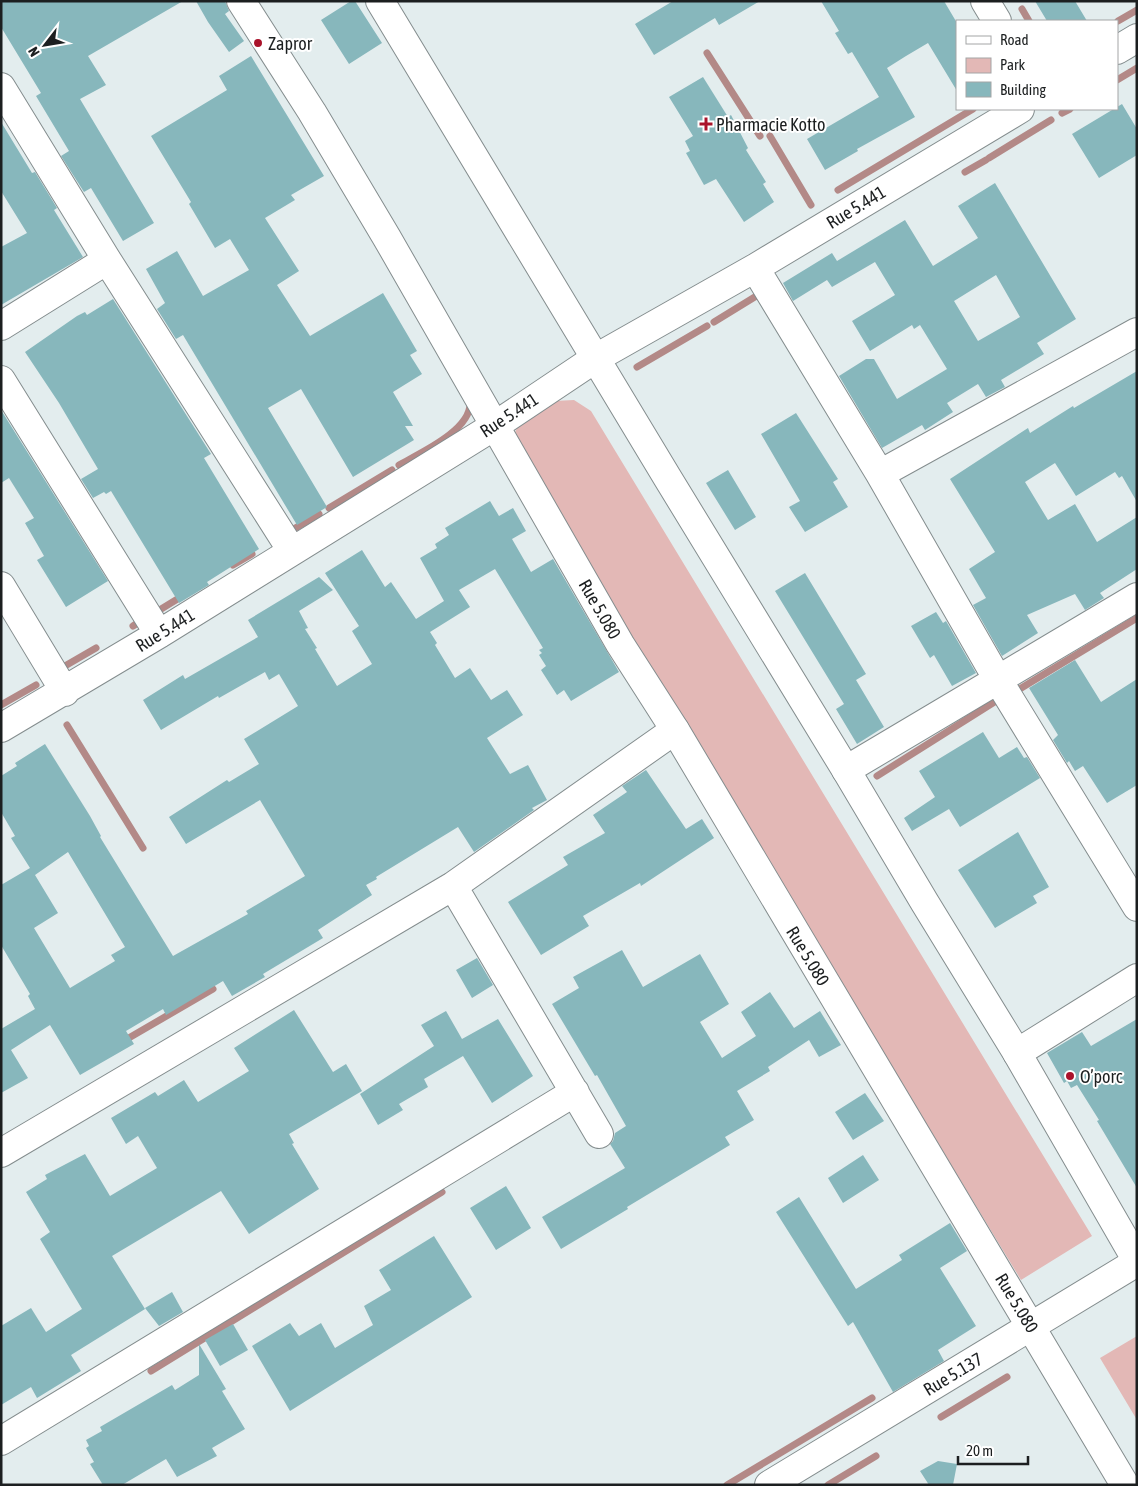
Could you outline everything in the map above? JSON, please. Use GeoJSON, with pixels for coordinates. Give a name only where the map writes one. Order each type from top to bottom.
{"type":"FeatureCollection","features":[{"type":"Feature","properties":{"kind":"street","name":"Rue 5.080"},"geometry":{"type":"LineString","coordinates":[[241,1],[312,112],[388,238],[620,644],[675,730],[1125,1485]]}},
{"type":"Feature","properties":{"kind":"street"},"geometry":{"type":"LineString","coordinates":[[380,1],[846,770],[924,903],[1017,1053],[1137,1262]]}},
{"type":"Feature","properties":{"kind":"street"},"geometry":{"type":"LineString","coordinates":[[985,1],[996,20]]}},
{"type":"Feature","properties":{"kind":"street"},"geometry":{"type":"LineString","coordinates":[[1118,49],[1137,38]]}},
{"type":"Feature","properties":{"kind":"street"},"geometry":{"type":"LineString","coordinates":[[1,87],[107,260],[292,551]]}},
{"type":"Feature","properties":{"kind":"street","name":"Rue 5.441"},"geometry":{"type":"LineString","coordinates":[[1,728],[159,634],[496,424],[596,358],[755,268],[1018,110]]}},
{"type":"Feature","properties":{"kind":"street"},"geometry":{"type":"LineString","coordinates":[[1,326],[107,260]]}},
{"type":"Feature","properties":{"kind":"street"},"geometry":{"type":"LineString","coordinates":[[755,268],[880,474],[998,680],[1137,907]]}},
{"type":"Feature","properties":{"kind":"street"},"geometry":{"type":"LineString","coordinates":[[880,474],[1137,332]]}},
{"type":"Feature","properties":{"kind":"street"},"geometry":{"type":"LineString","coordinates":[[1,380],[159,634]]}},
{"type":"Feature","properties":{"kind":"street"},"geometry":{"type":"LineString","coordinates":[[1,586],[64,692]]}},
{"type":"Feature","properties":{"kind":"street"},"geometry":{"type":"LineString","coordinates":[[846,770],[1137,596]]}},
{"type":"Feature","properties":{"kind":"street"},"geometry":{"type":"LineString","coordinates":[[1,1153],[453,886],[675,730]]}},
{"type":"Feature","properties":{"kind":"street"},"geometry":{"type":"LineString","coordinates":[[453,886],[599,1134]]}},
{"type":"Feature","properties":{"kind":"street"},"geometry":{"type":"LineString","coordinates":[[1017,1053],[1137,978]]}},
{"type":"Feature","properties":{"kind":"street"},"geometry":{"type":"LineString","coordinates":[[1,1441],[574,1092]]}},
{"type":"Feature","properties":{"kind":"street","name":"Rue 5.137"},"geometry":{"type":"LineString","coordinates":[[769,1485],[1137,1262]]}},
{"type":"Feature","properties":{"kind":"green space"},"geometry":{"type":"Polygon","coordinates":[[[574,400],[591,411],[1092,1236],[1021,1280],[521,457],[513,437],[520,421],[555,401],[574,400]]]}},
{"type":"Feature","properties":{"kind":"green space"},"geometry":{"type":"Polygon","coordinates":[[[1137,1336],[1137,1420],[1100,1358],[1137,1336]]]}},
{"type":"Feature","properties":{"kind":"building"},"geometry":{"type":"Polygon","coordinates":[[[1,1],[183,1],[88,56],[106,85],[80,99],[154,223],[123,241],[91,188],[84,192],[61,156],[69,151],[36,96],[41,93],[1,27],[1,1]]]}},
{"type":"Feature","properties":{"kind":"building"},"geometry":{"type":"Polygon","coordinates":[[[196,1],[225,1],[229,11],[225,14],[244,41],[229,52],[196,1]]]}},
{"type":"Feature","properties":{"kind":"building"},"geometry":{"type":"Polygon","coordinates":[[[351,1],[355,1],[382,43],[349,64],[321,20],[351,1]]]}},
{"type":"Feature","properties":{"kind":"building"},"geometry":{"type":"Polygon","coordinates":[[[673,1],[760,1],[719,25],[715,18],[654,55],[635,24],[673,1]]]}},
{"type":"Feature","properties":{"kind":"building"},"geometry":{"type":"Polygon","coordinates":[[[821,1],[944,1],[956,21],[956,89],[928,43],[906,56],[887,68],[915,117],[857,149],[858,151],[825,170],[807,139],[879,97],[852,52],[848,54],[835,33],[839,31],[821,1]]]}},
{"type":"Feature","properties":{"kind":"building"},"geometry":{"type":"Polygon","coordinates":[[[1035,1],[1075,1],[1086,20],[1046,20],[1035,1]]]}},
{"type":"Feature","properties":{"kind":"building"},"geometry":{"type":"Polygon","coordinates":[[[251,56],[324,176],[291,195],[295,200],[265,218],[299,271],[277,285],[310,336],[383,293],[417,351],[410,355],[422,374],[393,392],[413,426],[405,426],[414,440],[353,477],[301,389],[268,408],[327,507],[297,525],[183,335],[176,339],[157,309],[165,303],[146,269],[177,251],[203,296],[249,270],[230,239],[215,248],[189,204],[191,202],[151,136],[227,90],[219,76],[251,56]]]}},
{"type":"Feature","properties":{"kind":"building"},"geometry":{"type":"Polygon","coordinates":[[[703,77],[728,117],[731,115],[748,148],[746,150],[766,182],[763,184],[774,202],[744,222],[716,179],[704,185],[686,153],[690,151],[685,141],[693,136],[669,97],[703,77]]]}},
{"type":"Feature","properties":{"kind":"building"},"geometry":{"type":"Polygon","coordinates":[[[1122,104],[1137,129],[1137,155],[1099,178],[1072,134],[1112,110],[1118,110],[1118,106],[1122,104]]]}},
{"type":"Feature","properties":{"kind":"building"},"geometry":{"type":"Polygon","coordinates":[[[1,122],[32,173],[35,172],[57,208],[54,210],[83,257],[1,305],[1,247],[27,233],[1,191],[1,122]]]}},
{"type":"Feature","properties":{"kind":"building"},"geometry":{"type":"Polygon","coordinates":[[[995,183],[1076,319],[1037,343],[1044,354],[1001,380],[1005,387],[986,397],[978,384],[947,403],[953,412],[925,430],[922,425],[882,448],[839,376],[866,359],[874,359],[897,399],[947,369],[920,325],[914,329],[912,325],[870,351],[852,321],[895,295],[875,262],[832,287],[827,280],[793,301],[783,283],[832,253],[837,261],[905,220],[933,266],[978,238],[958,206],[995,183]],[[996,275],[954,301],[978,341],[1020,317],[996,275]]]}},
{"type":"Feature","properties":{"kind":"building"},"geometry":{"type":"Polygon","coordinates":[[[113,299],[211,454],[204,458],[259,549],[207,582],[209,585],[179,603],[111,491],[106,494],[104,492],[93,498],[81,479],[98,469],[59,403],[25,352],[77,316],[85,312],[87,315],[113,299]]]}},
{"type":"Feature","properties":{"kind":"building"},"geometry":{"type":"Polygon","coordinates":[[[1137,371],[1137,502],[1122,476],[1119,478],[1115,472],[1076,496],[1055,463],[1025,482],[1048,520],[1075,504],[1097,542],[1137,517],[1137,569],[1100,593],[1104,598],[1085,610],[1075,594],[1027,615],[1038,633],[1002,656],[973,605],[986,598],[969,569],[995,552],[950,479],[1028,428],[1030,433],[1073,406],[1074,408],[1137,371]]]}},
{"type":"Feature","properties":{"kind":"building"},"geometry":{"type":"Polygon","coordinates":[[[1,410],[108,581],[66,607],[37,560],[44,556],[25,523],[34,518],[9,478],[1,483],[1,410]]]}},
{"type":"Feature","properties":{"kind":"building"},"geometry":{"type":"Polygon","coordinates":[[[796,413],[838,479],[833,482],[848,507],[805,532],[789,507],[800,501],[761,434],[796,413]]]}},
{"type":"Feature","properties":{"kind":"building"},"geometry":{"type":"Polygon","coordinates":[[[728,470],[756,517],[735,530],[706,483],[728,470]]]}},
{"type":"Feature","properties":{"kind":"building"},"geometry":{"type":"Polygon","coordinates":[[[490,501],[499,516],[513,508],[526,531],[512,539],[531,572],[553,559],[619,672],[571,701],[564,690],[557,695],[541,670],[546,666],[539,655],[542,653],[539,650],[543,648],[495,569],[459,590],[470,607],[430,632],[437,643],[435,645],[455,678],[470,668],[491,700],[507,690],[523,715],[487,738],[510,774],[528,765],[547,800],[532,808],[534,810],[474,852],[458,827],[376,877],[377,879],[366,885],[372,895],[318,930],[323,938],[263,974],[265,977],[232,996],[223,981],[166,1015],[163,1009],[126,1031],[134,1044],[80,1075],[50,1025],[11,1050],[28,1078],[1,1093],[1,1029],[35,1009],[28,996],[30,994],[1,945],[1,885],[30,868],[11,838],[15,836],[1,812],[1,776],[17,766],[15,763],[45,744],[173,956],[248,914],[246,911],[305,876],[260,800],[186,844],[169,817],[227,780],[229,782],[259,764],[244,739],[298,706],[279,674],[269,680],[265,672],[219,698],[218,696],[161,730],[143,700],[183,675],[185,679],[258,637],[248,620],[319,577],[333,590],[299,611],[308,628],[305,629],[317,648],[315,649],[337,686],[372,664],[352,631],[359,626],[325,573],[362,550],[385,587],[391,582],[416,619],[444,601],[420,558],[437,548],[435,544],[449,535],[445,528],[490,501]],[[68,852],[35,875],[58,913],[34,928],[70,988],[115,961],[111,955],[125,947],[68,852]]]}},
{"type":"Feature","properties":{"kind":"building"},"geometry":{"type":"Polygon","coordinates":[[[805,573],[866,674],[856,680],[884,727],[857,744],[836,709],[844,704],[775,591],[805,573]]]}},
{"type":"Feature","properties":{"kind":"building"},"geometry":{"type":"Polygon","coordinates":[[[936,612],[943,623],[946,621],[976,673],[952,686],[934,655],[930,658],[911,626],[936,612]]]}},
{"type":"Feature","properties":{"kind":"building"},"geometry":{"type":"Polygon","coordinates":[[[1075,660],[1101,702],[1137,679],[1137,785],[1107,803],[1083,766],[1075,771],[1069,761],[1067,763],[1053,740],[1058,735],[1029,688],[1075,660]]]}},
{"type":"Feature","properties":{"kind":"building"},"geometry":{"type":"Polygon","coordinates":[[[983,732],[999,758],[1017,747],[1024,758],[1027,757],[1040,778],[960,827],[949,809],[912,831],[904,818],[935,797],[919,771],[983,732]]]}},
{"type":"Feature","properties":{"kind":"building"},"geometry":{"type":"Polygon","coordinates":[[[646,770],[686,829],[702,819],[714,838],[641,886],[640,883],[583,916],[589,926],[541,955],[508,902],[568,865],[563,857],[605,833],[593,815],[627,792],[622,786],[646,770]]]}},
{"type":"Feature","properties":{"kind":"building"},"geometry":{"type":"Polygon","coordinates":[[[1018,832],[1049,887],[1033,896],[1037,903],[995,928],[958,870],[1018,832]]]}},
{"type":"Feature","properties":{"kind":"building"},"geometry":{"type":"Polygon","coordinates":[[[622,950],[643,987],[700,954],[729,1004],[700,1022],[722,1058],[756,1036],[741,1012],[770,992],[794,1028],[820,1011],[841,1045],[819,1057],[809,1040],[768,1067],[770,1071],[737,1091],[754,1120],[725,1137],[730,1145],[561,1249],[542,1217],[625,1168],[610,1144],[615,1133],[626,1126],[597,1075],[595,1076],[552,1004],[579,988],[573,977],[622,950]]]}},
{"type":"Feature","properties":{"kind":"building"},"geometry":{"type":"Polygon","coordinates":[[[477,958],[493,985],[472,998],[456,970],[477,958]]]}},
{"type":"Feature","properties":{"kind":"building"},"geometry":{"type":"Polygon","coordinates":[[[294,1010],[333,1072],[346,1064],[362,1091],[289,1134],[294,1143],[292,1144],[319,1189],[249,1234],[221,1191],[112,1256],[145,1309],[71,1355],[81,1371],[37,1398],[31,1387],[1,1405],[1,1326],[31,1308],[46,1332],[82,1309],[40,1239],[50,1232],[26,1192],[47,1179],[45,1175],[85,1154],[110,1196],[157,1168],[138,1136],[126,1144],[111,1118],[155,1092],[158,1096],[184,1080],[198,1102],[249,1071],[234,1048],[294,1010]]]}},
{"type":"Feature","properties":{"kind":"building"},"geometry":{"type":"Polygon","coordinates":[[[446,1011],[462,1039],[498,1019],[533,1076],[492,1103],[463,1056],[424,1079],[428,1087],[399,1104],[403,1110],[378,1125],[360,1094],[434,1046],[421,1025],[446,1011]]]}},
{"type":"Feature","properties":{"kind":"building"},"geometry":{"type":"Polygon","coordinates":[[[1137,1019],[1137,1188],[1077,1085],[1071,1088],[1067,1081],[1064,1083],[1047,1053],[1082,1032],[1091,1046],[1137,1019]]]}},
{"type":"Feature","properties":{"kind":"building"},"geometry":{"type":"Polygon","coordinates":[[[865,1093],[884,1121],[853,1140],[835,1112],[865,1093]]]}},
{"type":"Feature","properties":{"kind":"building"},"geometry":{"type":"Polygon","coordinates":[[[863,1155],[879,1180],[843,1203],[828,1178],[863,1155]]]}},
{"type":"Feature","properties":{"kind":"building"},"geometry":{"type":"Polygon","coordinates":[[[506,1186],[531,1228],[496,1250],[470,1208],[506,1186]]]}},
{"type":"Feature","properties":{"kind":"building"},"geometry":{"type":"Polygon","coordinates":[[[799,1197],[856,1289],[902,1260],[899,1255],[950,1223],[967,1251],[940,1268],[976,1326],[938,1350],[944,1361],[893,1392],[853,1322],[848,1326],[776,1212],[799,1197]]]}},
{"type":"Feature","properties":{"kind":"building"},"geometry":{"type":"Polygon","coordinates":[[[434,1236],[472,1297],[290,1411],[252,1346],[290,1323],[299,1336],[321,1323],[335,1348],[373,1325],[364,1306],[391,1290],[379,1270],[434,1236]]]}},
{"type":"Feature","properties":{"kind":"building"},"geometry":{"type":"Polygon","coordinates":[[[172,1292],[183,1312],[159,1326],[145,1308],[172,1292]]]}},
{"type":"Feature","properties":{"kind":"building"},"geometry":{"type":"Polygon","coordinates":[[[233,1324],[248,1350],[220,1366],[205,1340],[233,1324]]]}},
{"type":"Feature","properties":{"kind":"building"},"geometry":{"type":"Polygon","coordinates":[[[199,1344],[226,1389],[222,1391],[245,1429],[212,1448],[217,1456],[177,1477],[166,1459],[122,1485],[103,1485],[90,1464],[94,1462],[86,1448],[89,1446],[86,1440],[102,1431],[100,1427],[172,1385],[175,1390],[199,1375],[199,1344]]]}},
{"type":"Feature","properties":{"kind":"building"},"geometry":{"type":"Polygon","coordinates":[[[938,1461],[957,1464],[953,1485],[929,1485],[920,1471],[938,1461]]]}},
{"type":"Feature","properties":{"kind":"waterway"},"geometry":{"type":"LineString","coordinates":[[1022,9],[1028,20]]}},
{"type":"Feature","properties":{"kind":"waterway"},"geometry":{"type":"LineString","coordinates":[[1118,21],[1137,10]]}},
{"type":"Feature","properties":{"kind":"waterway"},"geometry":{"type":"LineString","coordinates":[[707,53],[760,136]]}},
{"type":"Feature","properties":{"kind":"waterway"},"geometry":{"type":"LineString","coordinates":[[1118,79],[1137,68]]}},
{"type":"Feature","properties":{"kind":"waterway"},"geometry":{"type":"LineString","coordinates":[[838,190],[971,110]]}},
{"type":"Feature","properties":{"kind":"waterway"},"geometry":{"type":"LineString","coordinates":[[1062,113],[1068,110]]}},
{"type":"Feature","properties":{"kind":"waterway"},"geometry":{"type":"LineString","coordinates":[[989,158],[1051,120]]}},
{"type":"Feature","properties":{"kind":"waterway"},"geometry":{"type":"LineString","coordinates":[[770,136],[811,205]]}},
{"type":"Feature","properties":{"kind":"waterway"},"geometry":{"type":"LineString","coordinates":[[965,172],[986,160]]}},
{"type":"Feature","properties":{"kind":"waterway"},"geometry":{"type":"LineString","coordinates":[[714,322],[758,295]]}},
{"type":"Feature","properties":{"kind":"waterway"},"geometry":{"type":"LineString","coordinates":[[637,367],[707,326]]}},
{"type":"Feature","properties":{"kind":"waterway"},"geometry":{"type":"LineString","coordinates":[[399,465],[431,447],[454,431],[463,422],[470,402]]}},
{"type":"Feature","properties":{"kind":"waterway"},"geometry":{"type":"LineString","coordinates":[[329,508],[392,470]]}},
{"type":"Feature","properties":{"kind":"waterway"},"geometry":{"type":"LineString","coordinates":[[287,533],[319,514]]}},
{"type":"Feature","properties":{"kind":"waterway"},"geometry":{"type":"LineString","coordinates":[[233,565],[252,554]]}},
{"type":"Feature","properties":{"kind":"waterway"},"geometry":{"type":"LineString","coordinates":[[153,614],[184,595]]}},
{"type":"Feature","properties":{"kind":"waterway"},"geometry":{"type":"LineString","coordinates":[[133,626],[142,620],[140,618]]}},
{"type":"Feature","properties":{"kind":"waterway"},"geometry":{"type":"LineString","coordinates":[[1018,690],[1137,618]]}},
{"type":"Feature","properties":{"kind":"waterway"},"geometry":{"type":"LineString","coordinates":[[58,670],[96,648]]}},
{"type":"Feature","properties":{"kind":"waterway"},"geometry":{"type":"LineString","coordinates":[[1,705],[36,685]]}},
{"type":"Feature","properties":{"kind":"waterway"},"geometry":{"type":"LineString","coordinates":[[877,776],[996,701]]}},
{"type":"Feature","properties":{"kind":"waterway"},"geometry":{"type":"LineString","coordinates":[[67,725],[143,848]]}},
{"type":"Feature","properties":{"kind":"waterway"},"geometry":{"type":"LineString","coordinates":[[127,1039],[213,989]]}},
{"type":"Feature","properties":{"kind":"waterway"},"geometry":{"type":"LineString","coordinates":[[151,1371],[442,1192]]}},
{"type":"Feature","properties":{"kind":"waterway"},"geometry":{"type":"LineString","coordinates":[[941,1417],[1007,1377]]}},
{"type":"Feature","properties":{"kind":"waterway"},"geometry":{"type":"LineString","coordinates":[[727,1485],[872,1398]]}},
{"type":"Feature","properties":{"kind":"waterway"},"geometry":{"type":"LineString","coordinates":[[828,1485],[876,1456]]}},
{"type":"Feature","properties":{"kind":"place","name":"Zapror"},"geometry":{"type":"Point","coordinates":[258,43]}},
{"type":"Feature","properties":{"kind":"place","name":"Pharmacie Kotto"},"geometry":{"type":"Point","coordinates":[706,124]}},
{"type":"Feature","properties":{"kind":"place","name":"O’porc"},"geometry":{"type":"Point","coordinates":[1070,1076]}}]}
